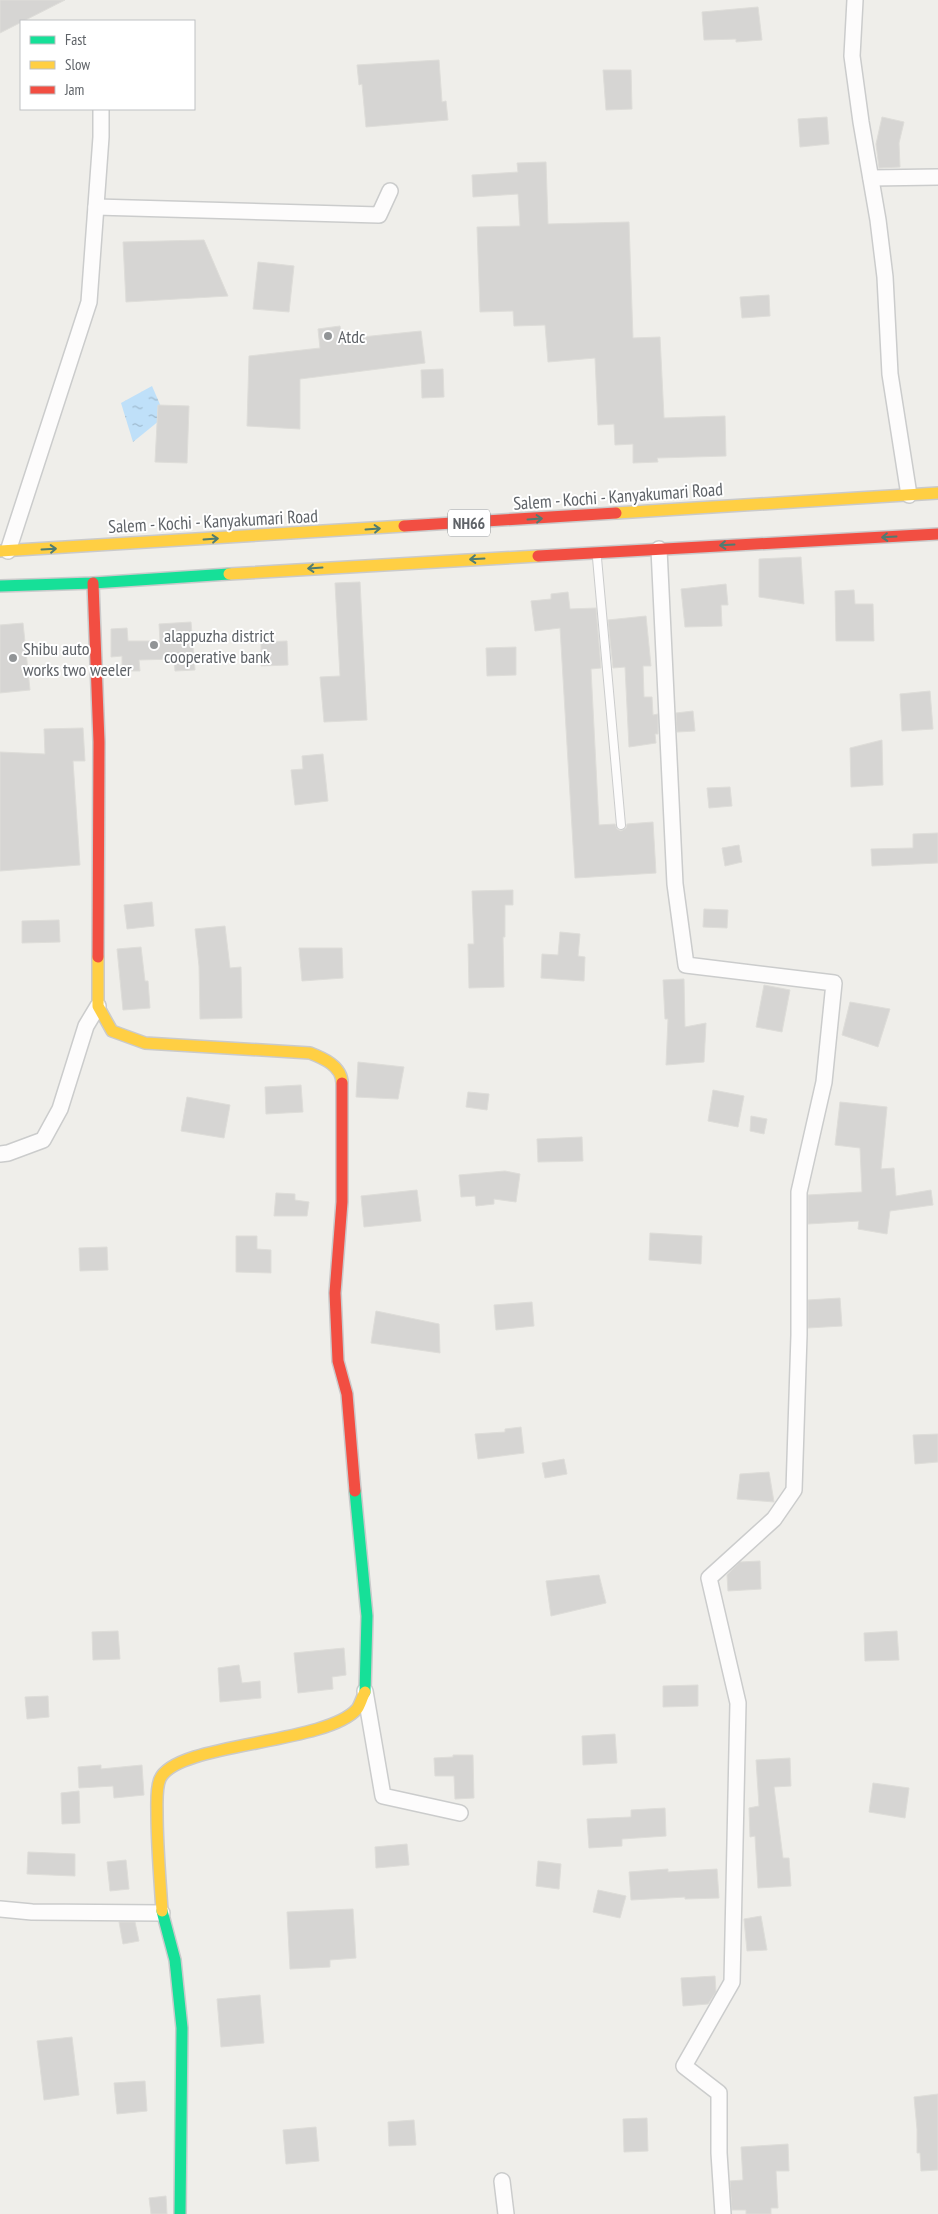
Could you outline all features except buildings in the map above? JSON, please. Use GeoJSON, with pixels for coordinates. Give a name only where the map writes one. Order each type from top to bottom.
{"type":"FeatureCollection","features":[{"type":"Feature","properties":{"kind":"main road","name":"Salem - Kochi - Kanyakumari Road"},"geometry":{"type":"LineString","coordinates":[[4,551],[938,494]]}},
{"type":"Feature","properties":{"kind":"main road","name":"NH66"},"geometry":{"type":"LineString","coordinates":[[0,586],[93,583],[597,552],[938,534]]}},
{"type":"Feature","properties":{"kind":"main road"},"geometry":{"type":"LineString","coordinates":[[93,583],[97,651],[98,1006],[112,1031],[145,1043],[310,1053],[330,1061],[342,1079],[342,1202],[335,1293],[338,1362],[347,1394],[357,1523],[367,1616],[365,1691],[357,1709],[331,1726],[235,1747],[174,1764],[160,1778],[157,1795],[157,1841],[162,1913],[175,1960],[182,2028],[180,2214]]}},
{"type":"Feature","properties":{"kind":"street"},"geometry":{"type":"LineString","coordinates":[[855,0],[852,56],[885,276],[890,374],[909,495]]}},
{"type":"Feature","properties":{"kind":"street"},"geometry":{"type":"LineString","coordinates":[[4,551],[89,302],[101,137],[101,110]]}},
{"type":"Feature","properties":{"kind":"street"},"geometry":{"type":"LineString","coordinates":[[871,178],[938,177]]}},
{"type":"Feature","properties":{"kind":"street"},"geometry":{"type":"LineString","coordinates":[[96,206],[379,215],[390,191]]}},
{"type":"Feature","properties":{"kind":"street"},"geometry":{"type":"LineString","coordinates":[[659,549],[674,884],[686,965],[834,983],[824,1082],[799,1192],[800,1335],[794,1490],[774,1519],[709,1578],[738,1703],[732,1982],[684,2066],[719,2093],[719,2153],[723,2214]]}},
{"type":"Feature","properties":{"kind":"street"},"geometry":{"type":"LineString","coordinates":[[0,1154],[8,1153],[43,1140],[60,1109],[86,1026],[98,1006]]}},
{"type":"Feature","properties":{"kind":"street"},"geometry":{"type":"LineString","coordinates":[[86,1026],[112,1031]]}},
{"type":"Feature","properties":{"kind":"street"},"geometry":{"type":"LineString","coordinates":[[365,1691],[382,1796],[460,1813]]}},
{"type":"Feature","properties":{"kind":"street"},"geometry":{"type":"LineString","coordinates":[[0,1909],[32,1912],[162,1913]]}},
{"type":"Feature","properties":{"kind":"street"},"geometry":{"type":"LineString","coordinates":[[502,2182],[506,2214]]}},
{"type":"Feature","properties":{"kind":"lane"},"geometry":{"type":"LineString","coordinates":[[597,552],[621,825]]}},
{"type":"Feature","properties":{"kind":"water"},"geometry":{"type":"Polygon","coordinates":[[[152,386],[165,416],[133,442],[121,403],[152,386]]]}},
{"type":"Feature","properties":{"kind":"traffic: fast"},"geometry":{"type":"LineString","coordinates":[[0,586],[93,583],[229,574]]}},
{"type":"Feature","properties":{"kind":"traffic: fast"},"geometry":{"type":"LineString","coordinates":[[355,1491],[367,1616],[365,1692]]}},
{"type":"Feature","properties":{"kind":"traffic: fast"},"geometry":{"type":"LineString","coordinates":[[162,1911],[175,1960],[182,2028],[180,2214]]}},
{"type":"Feature","properties":{"kind":"traffic: slow"},"geometry":{"type":"LineString","coordinates":[[616,513],[938,493]]}},
{"type":"Feature","properties":{"kind":"traffic: slow"},"geometry":{"type":"LineString","coordinates":[[0,551],[404,526]]}},
{"type":"Feature","properties":{"kind":"traffic: slow"},"geometry":{"type":"LineString","coordinates":[[229,574],[538,556]]}},
{"type":"Feature","properties":{"kind":"traffic: slow"},"geometry":{"type":"LineString","coordinates":[[98,957],[98,1006],[112,1031],[145,1043],[310,1053],[326,1060],[335,1067],[339,1072],[342,1083]]}},
{"type":"Feature","properties":{"kind":"traffic: slow"},"geometry":{"type":"LineString","coordinates":[[162,1911],[157,1825],[157,1795],[160,1779],[172,1767],[193,1758],[221,1750],[315,1730],[340,1721],[357,1709],[365,1692]]}},
{"type":"Feature","properties":{"kind":"traffic: jam"},"geometry":{"type":"LineString","coordinates":[[404,526],[616,513]]}},
{"type":"Feature","properties":{"kind":"traffic: jam"},"geometry":{"type":"LineString","coordinates":[[538,556],[938,534]]}},
{"type":"Feature","properties":{"kind":"traffic: jam"},"geometry":{"type":"LineString","coordinates":[[93,583],[99,742],[98,957]]}},
{"type":"Feature","properties":{"kind":"traffic: jam"},"geometry":{"type":"LineString","coordinates":[[342,1083],[342,1202],[335,1293],[338,1361],[347,1394],[355,1491]]}},
{"type":"Feature","properties":{"kind":"place","name":"Atdc"},"geometry":{"type":"Point","coordinates":[328,336]}},
{"type":"Feature","properties":{"kind":"place","name":"alappuzha district cooperative bank"},"geometry":{"type":"Point","coordinates":[154,645]}},
{"type":"Feature","properties":{"kind":"place","name":"Shibu auto works two weeler"},"geometry":{"type":"Point","coordinates":[13,658]}}]}
